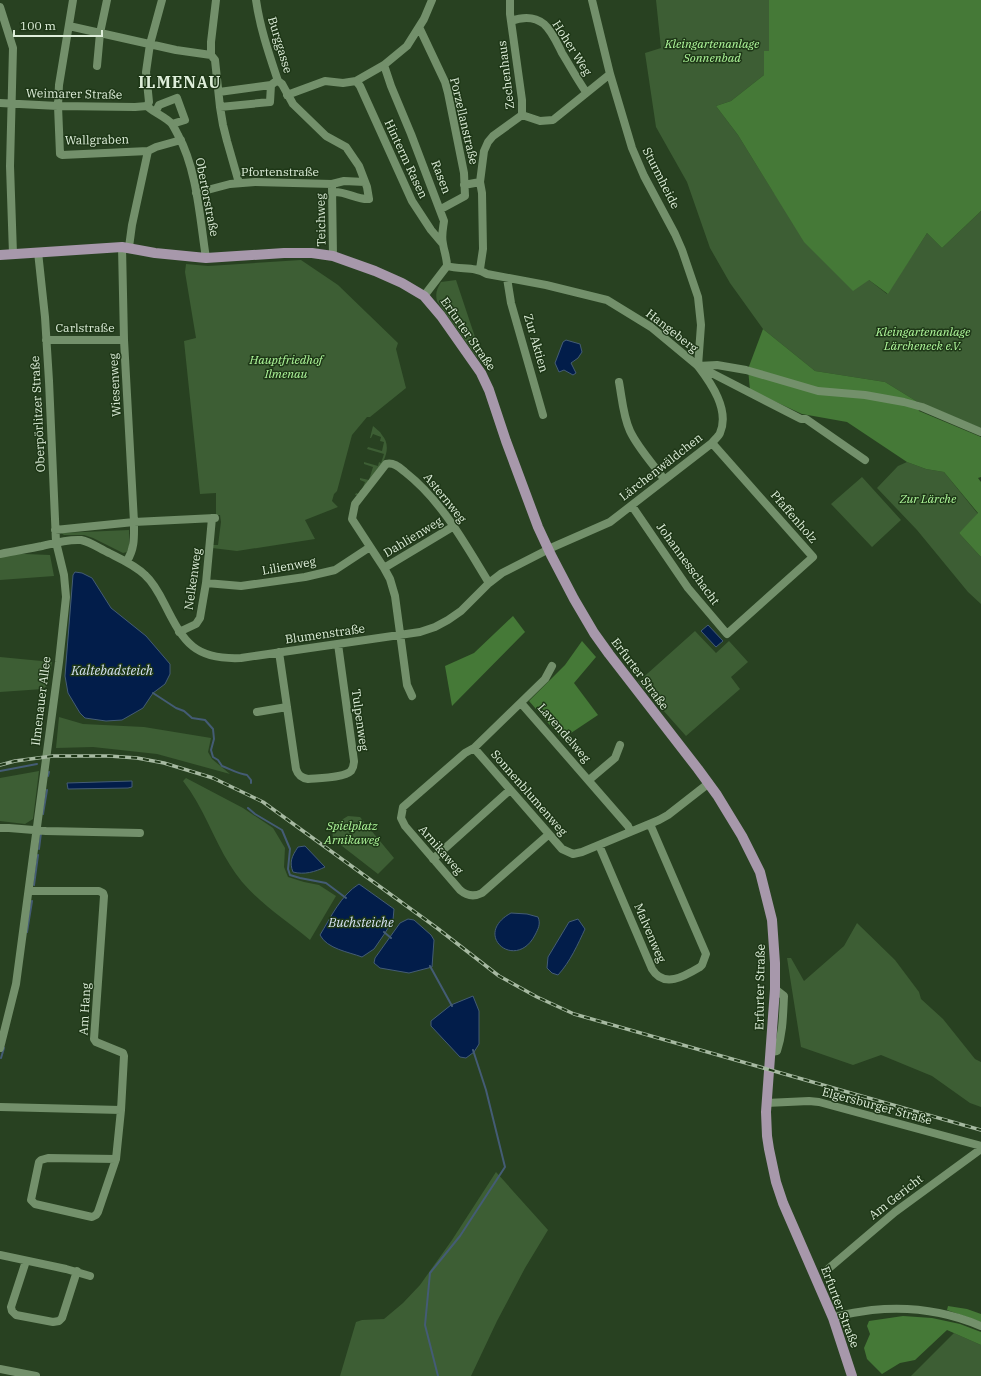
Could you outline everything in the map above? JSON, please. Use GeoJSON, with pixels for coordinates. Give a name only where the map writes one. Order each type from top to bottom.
{"type":"FeatureCollection","features":[{"type":"Feature","properties":{"kind":"main road","name":"Erfurter Straße"},"geometry":{"type":"LineString","coordinates":[[0,255],[125,247],[155,253],[206,258],[284,253],[312,253],[333,256],[375,271],[402,283],[424,296],[441,316],[481,373],[489,390],[538,527],[548,550],[574,599],[594,633],[624,675],[709,783],[742,836],[760,872],[772,920],[774,940],[775,989],[766,1103],[767,1136],[772,1165],[788,1215],[833,1318],[852,1376]]}},
{"type":"Feature","properties":{"kind":"street"},"geometry":{"type":"LineString","coordinates":[[58,106],[59,85],[73,0]]}},
{"type":"Feature","properties":{"kind":"street"},"geometry":{"type":"LineString","coordinates":[[97,66],[100,33],[107,0]]}},
{"type":"Feature","properties":{"kind":"street"},"geometry":{"type":"LineString","coordinates":[[156,111],[159,105],[177,98],[185,120],[172,124],[156,111],[149,109],[147,106],[149,102],[146,72],[150,44],[162,0]]}},
{"type":"Feature","properties":{"kind":"street"},"geometry":{"type":"LineString","coordinates":[[216,0],[211,55],[215,60],[220,107],[227,141],[239,183]]}},
{"type":"Feature","properties":{"kind":"street","name":"Burggasse"},"geometry":{"type":"LineString","coordinates":[[256,0],[274,83],[282,84],[288,95]]}},
{"type":"Feature","properties":{"kind":"street"},"geometry":{"type":"LineString","coordinates":[[288,95],[324,81],[343,83],[356,81],[384,64],[407,46],[424,19],[432,0]]}},
{"type":"Feature","properties":{"kind":"street","name":"Zechenhaus"},"geometry":{"type":"LineString","coordinates":[[510,0],[511,21],[522,100],[522,115],[540,121],[552,120],[610,74]]}},
{"type":"Feature","properties":{"kind":"street","name":"Sturmheide"},"geometry":{"type":"LineString","coordinates":[[592,0],[610,74],[637,162],[675,234],[694,286],[700,310],[701,325],[698,366]]}},
{"type":"Feature","properties":{"kind":"street"},"geometry":{"type":"LineString","coordinates":[[0,7],[13,48],[10,166],[13,254]]}},
{"type":"Feature","properties":{"kind":"street","name":"Hoher Weg"},"geometry":{"type":"LineString","coordinates":[[511,21],[518,18],[528,18],[535,19],[544,24],[550,31],[575,76],[586,92]]}},
{"type":"Feature","properties":{"kind":"street"},"geometry":{"type":"LineString","coordinates":[[69,26],[176,50],[211,55]]}},
{"type":"Feature","properties":{"kind":"street","name":"Porzellanstraße"},"geometry":{"type":"LineString","coordinates":[[419,27],[445,82],[464,173],[465,196],[441,209]]}},
{"type":"Feature","properties":{"kind":"street","name":"Rasen"},"geometry":{"type":"LineString","coordinates":[[384,64],[391,86],[441,209],[444,221],[442,243],[447,260],[447,266]]}},
{"type":"Feature","properties":{"kind":"street","name":"Hinterm Rasen"},"geometry":{"type":"LineString","coordinates":[[356,81],[360,86],[412,201],[431,230],[442,243]]}},
{"type":"Feature","properties":{"kind":"street"},"geometry":{"type":"LineString","coordinates":[[219,92],[274,83],[270,102],[220,107]]}},
{"type":"Feature","properties":{"kind":"street","name":"Pfortenstraße"},"geometry":{"type":"LineString","coordinates":[[196,193],[230,184],[255,182],[332,188],[363,200],[369,200],[365,182],[359,166],[346,147],[326,136],[293,104],[288,95]]}},
{"type":"Feature","properties":{"kind":"street","name":"Weimarer Straße"},"geometry":{"type":"LineString","coordinates":[[0,104],[58,106],[147,106]]}},
{"type":"Feature","properties":{"kind":"street","name":"Wallgraben"},"geometry":{"type":"LineString","coordinates":[[58,106],[60,154],[62,155],[152,149]]}},
{"type":"Feature","properties":{"kind":"street"},"geometry":{"type":"LineString","coordinates":[[480,269],[483,249],[482,193],[480,182],[484,151],[488,142],[493,136],[522,115]]}},
{"type":"Feature","properties":{"kind":"street","name":"Obertorstraße"},"geometry":{"type":"LineString","coordinates":[[172,124],[187,155],[196,193],[206,258]]}},
{"type":"Feature","properties":{"kind":"street"},"geometry":{"type":"LineString","coordinates":[[152,149],[181,140]]}},
{"type":"Feature","properties":{"kind":"street","name":"Wiesenweg"},"geometry":{"type":"LineString","coordinates":[[134,522],[124,340],[125,247],[152,149]]}},
{"type":"Feature","properties":{"kind":"street","name":"Pfortenstraße"},"geometry":{"type":"LineString","coordinates":[[332,188],[344,181],[365,182]]}},
{"type":"Feature","properties":{"kind":"street"},"geometry":{"type":"LineString","coordinates":[[464,185],[480,182]]}},
{"type":"Feature","properties":{"kind":"street","name":"Teichweg"},"geometry":{"type":"LineString","coordinates":[[332,188],[333,256]]}},
{"type":"Feature","properties":{"kind":"street","name":"Oberpörlitzer Straße"},"geometry":{"type":"LineString","coordinates":[[38,252],[49,381],[55,530],[56,542],[64,575]]}},
{"type":"Feature","properties":{"kind":"street"},"geometry":{"type":"LineString","coordinates":[[424,296],[447,266]]}},
{"type":"Feature","properties":{"kind":"street","name":"Hangeberg"},"geometry":{"type":"LineString","coordinates":[[447,266],[480,269],[487,274],[546,285],[607,300],[651,327],[698,366],[801,419],[806,419],[866,460]]}},
{"type":"Feature","properties":{"kind":"street","name":"Zur Aktien"},"geometry":{"type":"LineString","coordinates":[[507,278],[511,303],[543,415]]}},
{"type":"Feature","properties":{"kind":"street","name":"Carlstraße"},"geometry":{"type":"LineString","coordinates":[[46,340],[124,340]]}},
{"type":"Feature","properties":{"kind":"street"},"geometry":{"type":"LineString","coordinates":[[698,366],[717,365],[746,370],[818,391],[904,402],[981,432]]}},
{"type":"Feature","properties":{"kind":"street","name":"Lärchenwäldchen"},"geometry":{"type":"LineString","coordinates":[[548,550],[610,522],[712,443],[720,433],[723,415],[709,380],[698,366]]}},
{"type":"Feature","properties":{"kind":"street"},"geometry":{"type":"LineString","coordinates":[[619,382],[625,414],[630,429],[635,439],[664,480]]}},
{"type":"Feature","properties":{"kind":"street","name":"Pfaffenholz"},"geometry":{"type":"LineString","coordinates":[[712,443],[813,557],[727,634]]}},
{"type":"Feature","properties":{"kind":"street","name":"Asternweg"},"geometry":{"type":"LineString","coordinates":[[370,547],[352,519],[355,504],[384,466],[389,463],[395,465],[419,483],[437,504],[454,526],[489,583]]}},
{"type":"Feature","properties":{"kind":"street","name":"Johannesschacht"},"geometry":{"type":"LineString","coordinates":[[632,506],[688,588],[727,634]]}},
{"type":"Feature","properties":{"kind":"street","name":"Nelkenweg"},"geometry":{"type":"LineString","coordinates":[[134,522],[214,518],[206,583],[199,620],[196,624],[179,632]]}},
{"type":"Feature","properties":{"kind":"street"},"geometry":{"type":"LineString","coordinates":[[55,530],[134,522],[134,544],[131,554],[126,561]]}},
{"type":"Feature","properties":{"kind":"street","name":"Dahlienweg"},"geometry":{"type":"LineString","coordinates":[[384,568],[454,526]]}},
{"type":"Feature","properties":{"kind":"street","name":"Blumenstraße"},"geometry":{"type":"LineString","coordinates":[[0,554],[56,542],[82,540],[126,561],[145,575],[161,596],[179,632],[185,640],[203,653],[214,657],[227,659],[420,632],[448,620],[474,599],[489,583],[502,573],[548,550]]}},
{"type":"Feature","properties":{"kind":"street"},"geometry":{"type":"LineString","coordinates":[[370,547],[390,579],[395,596],[407,685],[412,696]]}},
{"type":"Feature","properties":{"kind":"street","name":"Lilienweg"},"geometry":{"type":"LineString","coordinates":[[206,583],[241,586],[313,575],[335,570],[370,547]]}},
{"type":"Feature","properties":{"kind":"street","name":"Ilmenauer Allee"},"geometry":{"type":"LineString","coordinates":[[0,1048],[16,984],[29,891],[64,618],[66,597],[64,575]]}},
{"type":"Feature","properties":{"kind":"street","name":"Tulpenweg"},"geometry":{"type":"LineString","coordinates":[[279,652],[296,769],[300,776],[308,780],[344,775],[351,771],[354,766],[338,644]]}},
{"type":"Feature","properties":{"kind":"street","name":"Sonnenblumenweg"},"geometry":{"type":"LineString","coordinates":[[552,666],[545,679],[474,748],[562,849],[569,853],[578,854],[630,831],[650,824],[668,815],[709,783]]}},
{"type":"Feature","properties":{"kind":"street","name":"Lavendelweg"},"geometry":{"type":"LineString","coordinates":[[521,703],[589,780],[628,826],[630,831]]}},
{"type":"Feature","properties":{"kind":"street"},"geometry":{"type":"LineString","coordinates":[[257,712],[287,707]]}},
{"type":"Feature","properties":{"kind":"street","name":"Lavendelweg"},"geometry":{"type":"LineString","coordinates":[[589,780],[615,758],[620,745]]}},
{"type":"Feature","properties":{"kind":"street","name":"Arnikaweg"},"geometry":{"type":"LineString","coordinates":[[474,748],[465,753],[403,807],[401,818],[405,826],[464,893],[476,895],[489,887],[548,834]]}},
{"type":"Feature","properties":{"kind":"street"},"geometry":{"type":"LineString","coordinates":[[433,858],[510,790]]}},
{"type":"Feature","properties":{"kind":"street","name":"Malvenweg"},"geometry":{"type":"LineString","coordinates":[[599,845],[652,969],[659,978],[670,981],[700,967],[706,954],[650,824]]}},
{"type":"Feature","properties":{"kind":"street"},"geometry":{"type":"LineString","coordinates":[[0,828],[37,831],[140,833]]}},
{"type":"Feature","properties":{"kind":"street","name":"Am Hang"},"geometry":{"type":"LineString","coordinates":[[29,891],[99,891],[103,893],[94,1039],[96,1042],[123,1054],[124,1056],[121,1110]]}},
{"type":"Feature","properties":{"kind":"street"},"geometry":{"type":"LineString","coordinates":[[0,1013],[10,1012]]}},
{"type":"Feature","properties":{"kind":"street","name":"Elgersburger Straße"},"geometry":{"type":"LineString","coordinates":[[766,1103],[819,1102],[981,1147]]}},
{"type":"Feature","properties":{"kind":"street"},"geometry":{"type":"LineString","coordinates":[[0,1107],[121,1110],[116,1159],[96,1215],[92,1217],[35,1204],[31,1200],[39,1162],[41,1160],[48,1158],[116,1159]]}},
{"type":"Feature","properties":{"kind":"street","name":"Am Gericht"},"geometry":{"type":"LineString","coordinates":[[828,1269],[895,1212],[981,1147]]}},
{"type":"Feature","properties":{"kind":"street"},"geometry":{"type":"LineString","coordinates":[[0,1256],[90,1276]]}},
{"type":"Feature","properties":{"kind":"street"},"geometry":{"type":"LineString","coordinates":[[26,1261],[11,1307],[14,1314],[23,1316],[53,1322],[60,1320],[77,1272]]}},
{"type":"Feature","properties":{"kind":"street"},"geometry":{"type":"LineString","coordinates":[[833,1318],[861,1312],[897,1308],[914,1309],[954,1316],[981,1326]]}},
{"type":"Feature","properties":{"kind":"street"},"geometry":{"type":"LineString","coordinates":[[0,1369],[36,1376]]}},
{"type":"Feature","properties":{"kind":"green space","name":"Kleingartenanlage Lärcheneck e.V."},"geometry":{"type":"Polygon","coordinates":[[[656,0],[769,0],[769,51],[764,51],[764,75],[731,101],[716,106],[738,135],[774,193],[869,280],[887,294],[927,233],[942,248],[981,211],[981,428],[916,401],[885,382],[815,371],[763,329],[730,283],[710,248],[687,182],[656,127],[645,53],[661,48],[656,0]]]}},
{"type":"Feature","properties":{"kind":"green space"},"geometry":{"type":"Polygon","coordinates":[[[769,0],[981,0],[981,211],[942,248],[927,233],[888,294],[869,280],[853,291],[804,242],[738,135],[716,106],[731,101],[764,75],[764,51],[769,51],[769,0]]]}},
{"type":"Feature","properties":{"kind":"green space","name":"Hauptfriedhof Ilmenau"},"geometry":{"type":"Polygon","coordinates":[[[301,260],[338,285],[398,343],[396,349],[406,388],[370,417],[367,417],[352,435],[337,491],[334,494],[332,501],[338,507],[305,520],[315,539],[237,551],[212,548],[212,545],[218,545],[221,522],[220,515],[216,515],[216,493],[200,494],[184,341],[196,338],[185,272],[186,264],[208,266],[301,260]]]}},
{"type":"Feature","properties":{"kind":"green space"},"geometry":{"type":"Polygon","coordinates":[[[456,280],[480,352],[481,363],[437,301],[437,291],[441,282],[456,280]]]}},
{"type":"Feature","properties":{"kind":"green space"},"geometry":{"type":"Polygon","coordinates":[[[763,329],[815,371],[885,382],[916,401],[919,411],[981,437],[981,477],[978,478],[981,482],[981,557],[959,533],[978,513],[944,472],[926,469],[907,462],[847,422],[802,414],[750,390],[748,369],[763,329]]]}},
{"type":"Feature","properties":{"kind":"green space"},"geometry":{"type":"Polygon","coordinates":[[[373,426],[380,432],[386,442],[387,450],[385,458],[375,475],[359,495],[355,495],[356,493],[359,494],[365,482],[360,480],[360,478],[369,480],[373,467],[364,464],[364,462],[378,466],[379,462],[381,463],[384,454],[367,449],[368,447],[382,451],[384,442],[380,441],[381,437],[373,434],[370,438],[373,426]]]}},
{"type":"Feature","properties":{"kind":"green space","name":"Zur Lärche"},"geometry":{"type":"Polygon","coordinates":[[[907,462],[926,469],[944,472],[978,514],[959,533],[981,557],[981,604],[968,592],[917,530],[877,488],[898,466],[907,462]]]}},
{"type":"Feature","properties":{"kind":"green space"},"geometry":{"type":"Polygon","coordinates":[[[862,477],[901,520],[872,547],[831,504],[862,477]]]}},
{"type":"Feature","properties":{"kind":"green space"},"geometry":{"type":"Polygon","coordinates":[[[129,530],[129,547],[127,552],[123,553],[84,535],[64,535],[61,533],[129,530]]]}},
{"type":"Feature","properties":{"kind":"green space"},"geometry":{"type":"Polygon","coordinates":[[[0,553],[50,555],[54,576],[0,580],[0,553]]]}},
{"type":"Feature","properties":{"kind":"green space"},"geometry":{"type":"Polygon","coordinates":[[[513,616],[525,632],[452,706],[445,666],[474,653],[513,616]]]}},
{"type":"Feature","properties":{"kind":"green space"},"geometry":{"type":"Polygon","coordinates":[[[695,631],[716,653],[729,641],[748,662],[731,677],[740,689],[686,736],[638,682],[695,631]]]}},
{"type":"Feature","properties":{"kind":"green space"},"geometry":{"type":"Polygon","coordinates":[[[582,641],[596,657],[574,683],[598,715],[562,739],[529,701],[565,665],[582,641]]]}},
{"type":"Feature","properties":{"kind":"green space"},"geometry":{"type":"Polygon","coordinates":[[[0,657],[52,662],[48,685],[43,689],[0,692],[0,657]]]}},
{"type":"Feature","properties":{"kind":"green space"},"geometry":{"type":"Polygon","coordinates":[[[59,717],[83,724],[144,727],[211,738],[208,752],[212,759],[230,774],[157,754],[93,747],[56,748],[59,717]]]}},
{"type":"Feature","properties":{"kind":"green space"},"geometry":{"type":"Polygon","coordinates":[[[39,771],[33,819],[25,824],[0,821],[0,778],[39,771]]]}},
{"type":"Feature","properties":{"kind":"green space"},"geometry":{"type":"Polygon","coordinates":[[[186,778],[243,808],[273,828],[285,848],[284,867],[288,877],[319,885],[336,896],[310,940],[256,897],[238,876],[224,855],[202,811],[183,781],[186,778]]]}},
{"type":"Feature","properties":{"kind":"green space","name":"Spielplatz Arnikaweg"},"geometry":{"type":"Polygon","coordinates":[[[348,816],[360,817],[394,858],[378,874],[333,839],[332,828],[348,816]]]}},
{"type":"Feature","properties":{"kind":"green space"},"geometry":{"type":"Polygon","coordinates":[[[857,923],[895,960],[919,992],[921,999],[943,1019],[975,1059],[981,1062],[981,1107],[970,1103],[932,1076],[881,1055],[853,1065],[801,1047],[787,958],[791,958],[804,981],[844,946],[857,923]]]}},
{"type":"Feature","properties":{"kind":"green space"},"geometry":{"type":"Polygon","coordinates":[[[496,1172],[548,1230],[525,1268],[497,1321],[471,1376],[340,1376],[356,1322],[362,1320],[384,1319],[403,1303],[420,1285],[452,1240],[496,1172]]]}},
{"type":"Feature","properties":{"kind":"green space"},"geometry":{"type":"Polygon","coordinates":[[[948,1306],[967,1309],[981,1314],[981,1322],[947,1310],[948,1306]]]}},
{"type":"Feature","properties":{"kind":"green space"},"geometry":{"type":"Polygon","coordinates":[[[903,1316],[932,1318],[960,1324],[981,1332],[981,1345],[947,1330],[915,1360],[900,1363],[882,1374],[867,1359],[864,1348],[870,1334],[867,1326],[869,1321],[903,1316]]]}},
{"type":"Feature","properties":{"kind":"green space"},"geometry":{"type":"Polygon","coordinates":[[[954,1333],[981,1345],[981,1376],[911,1376],[954,1333]]]}},
{"type":"Feature","properties":{"kind":"water"},"geometry":{"type":"Polygon","coordinates":[[[566,340],[580,344],[582,352],[578,358],[571,363],[576,373],[573,375],[564,370],[559,372],[555,363],[563,342],[566,340]]]}},
{"type":"Feature","properties":{"kind":"water","name":"Kaltebadsteich"},"geometry":{"type":"Polygon","coordinates":[[[75,572],[82,573],[92,578],[111,608],[146,636],[170,664],[170,674],[165,684],[153,693],[143,708],[122,720],[106,721],[85,718],[80,713],[68,693],[65,676],[73,575],[75,572]]]}},
{"type":"Feature","properties":{"kind":"water"},"geometry":{"type":"Polygon","coordinates":[[[708,625],[723,641],[716,647],[701,631],[708,625]]]}},
{"type":"Feature","properties":{"kind":"water"},"geometry":{"type":"Polygon","coordinates":[[[132,781],[132,787],[128,788],[68,789],[67,783],[132,781]]]}},
{"type":"Feature","properties":{"kind":"water"},"geometry":{"type":"Polygon","coordinates":[[[305,846],[325,867],[309,872],[293,872],[291,862],[293,856],[298,847],[305,846]]]}},
{"type":"Feature","properties":{"kind":"water","name":"Buchsteiche"},"geometry":{"type":"Polygon","coordinates":[[[359,884],[394,909],[393,920],[385,933],[374,949],[362,957],[333,947],[323,940],[320,935],[342,900],[359,884]]]}},
{"type":"Feature","properties":{"kind":"water"},"geometry":{"type":"Polygon","coordinates":[[[511,913],[527,914],[538,917],[539,920],[539,926],[535,935],[527,946],[518,950],[509,950],[501,946],[496,939],[495,931],[500,922],[511,913]]]}},
{"type":"Feature","properties":{"kind":"water"},"geometry":{"type":"Polygon","coordinates":[[[408,919],[414,920],[431,935],[434,940],[432,967],[409,973],[380,968],[374,963],[375,958],[400,923],[408,919]]]}},
{"type":"Feature","properties":{"kind":"water"},"geometry":{"type":"Polygon","coordinates":[[[578,919],[585,929],[580,941],[570,959],[558,975],[552,973],[547,968],[548,957],[569,922],[578,919]]]}},
{"type":"Feature","properties":{"kind":"water"},"geometry":{"type":"Polygon","coordinates":[[[473,996],[479,1011],[479,1044],[474,1052],[466,1058],[460,1057],[431,1026],[431,1021],[451,1005],[473,996]]]}},
{"type":"Feature","properties":{"kind":"waterway"},"geometry":{"type":"LineString","coordinates":[[153,693],[176,708],[184,711],[192,718],[205,720],[213,729],[214,739],[211,750],[213,757],[218,760],[222,766],[237,773],[247,775],[251,780],[251,783]]}},
{"type":"Feature","properties":{"kind":"waterway"},"geometry":{"type":"LineString","coordinates":[[0,771],[37,764]]}},
{"type":"Feature","properties":{"kind":"waterway"},"geometry":{"type":"LineString","coordinates":[[48,776],[49,772]]}},
{"type":"Feature","properties":{"kind":"waterway"},"geometry":{"type":"LineString","coordinates":[[43,814],[47,790]]}},
{"type":"Feature","properties":{"kind":"waterway"},"geometry":{"type":"LineString","coordinates":[[248,808],[255,814],[282,830],[290,849],[288,869],[290,875],[326,883],[346,898]]}},
{"type":"Feature","properties":{"kind":"waterway"},"geometry":{"type":"LineString","coordinates":[[39,849],[41,833]]}},
{"type":"Feature","properties":{"kind":"waterway"},"geometry":{"type":"LineString","coordinates":[[34,885],[38,855]]}},
{"type":"Feature","properties":{"kind":"waterway"},"geometry":{"type":"LineString","coordinates":[[27,932],[32,901]]}},
{"type":"Feature","properties":{"kind":"waterway"},"geometry":{"type":"LineString","coordinates":[[384,932],[391,938]]}},
{"type":"Feature","properties":{"kind":"waterway"},"geometry":{"type":"LineString","coordinates":[[430,966],[452,1006]]}},
{"type":"Feature","properties":{"kind":"waterway"},"geometry":{"type":"LineString","coordinates":[[1,1058],[4,1048]]}},
{"type":"Feature","properties":{"kind":"waterway"},"geometry":{"type":"LineString","coordinates":[[438,1376],[425,1325],[430,1273],[460,1236],[505,1167],[486,1090],[473,1050]]}},
{"type":"Feature","properties":{"kind":"railway"},"geometry":{"type":"LineString","coordinates":[[0,765],[15,761],[53,756],[109,756],[137,758],[164,763],[213,778],[263,802],[437,928],[499,976],[537,997],[574,1014],[981,1130]]}},
{"type":"Feature","properties":{"kind":"district","name":"ILMENAU"},"geometry":{"type":"Point","coordinates":[180,82]}},
{"type":"Feature","properties":{"kind":"park label","name":"Kleingartenanlage Sonnenbad"},"geometry":{"type":"Point","coordinates":[712,51]}}]}
